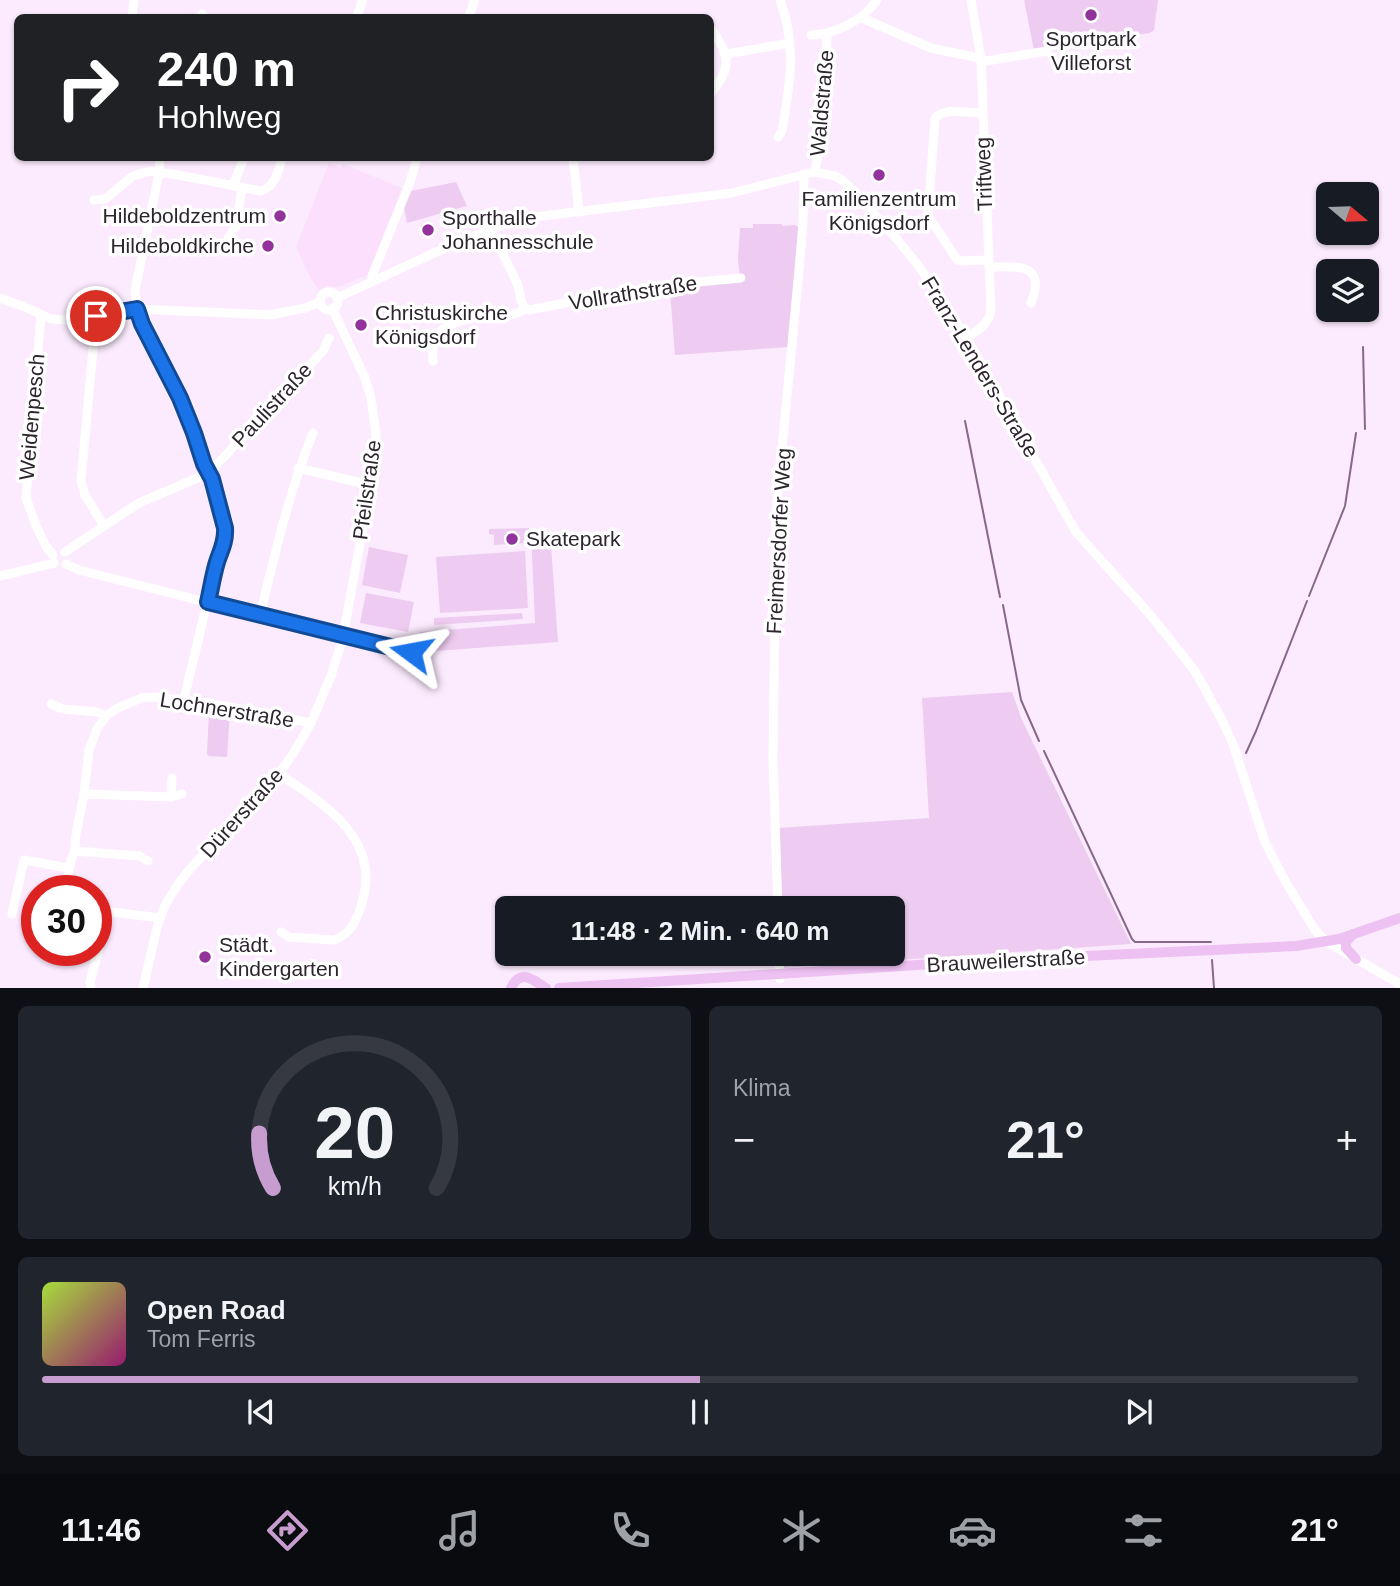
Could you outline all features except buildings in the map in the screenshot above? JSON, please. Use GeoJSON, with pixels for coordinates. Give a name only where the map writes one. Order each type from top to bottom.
{"type":"FeatureCollection","features":[{"type":"Feature","properties":{"kind":"main road","name":"Brauweilerstraße"},"geometry":{"type":"LineString","coordinates":[[559,988],[780,977],[979,961],[1296,946],[1327,942],[1400,918]]}},
{"type":"Feature","properties":{"kind":"main road"},"geometry":{"type":"LineString","coordinates":[[1353,934],[1346,945],[1356,959]]}},
{"type":"Feature","properties":{"kind":"main road"},"geometry":{"type":"LineString","coordinates":[[510,987],[515,980],[522,977],[531,978],[541,986]]}},
{"type":"Feature","properties":{"kind":"street"},"geometry":{"type":"LineString","coordinates":[[778,137],[782,131],[790,84],[792,38],[780,0]]}},
{"type":"Feature","properties":{"kind":"street","name":"Waldstraße"},"geometry":{"type":"LineString","coordinates":[[811,35],[827,34],[862,18],[877,0]]}},
{"type":"Feature","properties":{"kind":"street","name":"Triftweg"},"geometry":{"type":"LineString","coordinates":[[966,337],[979,329],[990,316],[981,59],[971,0]]}},
{"type":"Feature","properties":{"kind":"street"},"geometry":{"type":"LineString","coordinates":[[862,18],[931,48],[990,61],[1047,51]]}},
{"type":"Feature","properties":{"kind":"street"},"geometry":{"type":"LineString","coordinates":[[714,34],[726,54],[727,61],[725,72],[714,88]]}},
{"type":"Feature","properties":{"kind":"street","name":"Waldstraße"},"geometry":{"type":"LineString","coordinates":[[815,172],[824,119],[827,34]]}},
{"type":"Feature","properties":{"kind":"street"},"geometry":{"type":"LineString","coordinates":[[726,54],[792,38]]}},
{"type":"Feature","properties":{"kind":"street"},"geometry":{"type":"LineString","coordinates":[[982,113],[944,112],[935,118],[928,215],[957,260],[1029,269],[1035,284],[1031,303]]}},
{"type":"Feature","properties":{"kind":"street"},"geometry":{"type":"LineString","coordinates":[[160,161],[135,290],[137,309],[194,433],[212,479],[226,536],[217,561],[184,699]]}},
{"type":"Feature","properties":{"kind":"street"},"geometry":{"type":"LineString","coordinates":[[228,238],[236,227],[237,187],[243,161]]}},
{"type":"Feature","properties":{"kind":"street"},"geometry":{"type":"LineString","coordinates":[[94,200],[105,199],[133,176],[150,171],[261,191],[271,187],[281,161]]}},
{"type":"Feature","properties":{"kind":"street"},"geometry":{"type":"LineString","coordinates":[[373,281],[372,276],[416,161]]}},
{"type":"Feature","properties":{"kind":"street"},"geometry":{"type":"LineString","coordinates":[[573,161],[579,212]]}},
{"type":"Feature","properties":{"kind":"street"},"geometry":{"type":"LineString","coordinates":[[337,298],[510,222],[732,193],[815,172]]}},
{"type":"Feature","properties":{"kind":"street","name":"Franz-Lenders-Straße"},"geometry":{"type":"LineString","coordinates":[[815,172],[827,173],[842,180],[870,207],[923,272],[966,337],[1076,532],[1153,618],[1195,671],[1233,744],[1265,842],[1315,930],[1327,942]]}},
{"type":"Feature","properties":{"kind":"street","name":"Freimersdorfer Weg"},"geometry":{"type":"LineString","coordinates":[[778,896],[773,773],[776,512],[803,223],[804,174]]}},
{"type":"Feature","properties":{"kind":"street"},"geometry":{"type":"LineString","coordinates":[[490,229],[518,286],[525,309]]}},
{"type":"Feature","properties":{"kind":"street","name":"Vollrathstraße"},"geometry":{"type":"LineString","coordinates":[[433,361],[435,335],[464,319],[518,314],[525,309],[533,310],[613,294],[741,278]]}},
{"type":"Feature","properties":{"kind":"street"},"geometry":{"type":"LineString","coordinates":[[325,293],[333,293],[337,298],[336,305],[332,308],[325,308],[320,302],[325,293]]}},
{"type":"Feature","properties":{"kind":"street"},"geometry":{"type":"LineString","coordinates":[[0,298],[51,319],[66,320],[137,309],[270,314],[304,309],[320,302]]}},
{"type":"Feature","properties":{"kind":"street","name":"Pfeilstraße"},"geometry":{"type":"LineString","coordinates":[[332,308],[365,379],[373,408],[376,434],[370,485],[343,637]]}},
{"type":"Feature","properties":{"kind":"street","name":"Weidenpesch"},"geometry":{"type":"LineString","coordinates":[[41,315],[26,498],[53,559]]}},
{"type":"Feature","properties":{"kind":"street"},"geometry":{"type":"LineString","coordinates":[[96,316],[81,481],[85,495],[103,526]]}},
{"type":"Feature","properties":{"kind":"street","name":"Paulistraße"},"geometry":{"type":"LineString","coordinates":[[0,576],[53,559],[58,550],[65,552],[139,503],[209,473],[323,351],[329,338]]}},
{"type":"Feature","properties":{"kind":"street"},"geometry":{"type":"LineString","coordinates":[[260,616],[286,509],[298,468],[313,433]]}},
{"type":"Feature","properties":{"kind":"street"},"geometry":{"type":"LineString","coordinates":[[298,468],[370,485]]}},
{"type":"Feature","properties":{"kind":"street"},"geometry":{"type":"LineString","coordinates":[[65,552],[68,557],[66,564]]}},
{"type":"Feature","properties":{"kind":"street","name":"Paulistraße"},"geometry":{"type":"LineString","coordinates":[[53,559],[61,566],[66,564],[79,570],[411,652]]}},
{"type":"Feature","properties":{"kind":"street","name":"Dürerstraße"},"geometry":{"type":"LineString","coordinates":[[143,988],[166,903],[179,883],[279,774],[311,723],[331,676],[343,637]]}},
{"type":"Feature","properties":{"kind":"street","name":"Lochnerstraße"},"geometry":{"type":"LineString","coordinates":[[106,716],[125,704],[141,698],[155,697],[184,699],[311,723]]}},
{"type":"Feature","properties":{"kind":"street"},"geometry":{"type":"LineString","coordinates":[[51,704],[63,709],[97,712],[106,716],[91,743],[75,850],[68,875]]}},
{"type":"Feature","properties":{"kind":"street"},"geometry":{"type":"LineString","coordinates":[[279,774],[327,807],[345,824],[361,853],[365,871],[365,895],[358,916],[347,934],[334,940],[289,937],[281,932]]}},
{"type":"Feature","properties":{"kind":"street"},"geometry":{"type":"LineString","coordinates":[[171,797],[172,778]]}},
{"type":"Feature","properties":{"kind":"street"},"geometry":{"type":"LineString","coordinates":[[84,794],[171,797],[183,794]]}},
{"type":"Feature","properties":{"kind":"street"},"geometry":{"type":"LineString","coordinates":[[75,850],[140,856],[148,861]]}},
{"type":"Feature","properties":{"kind":"street"},"geometry":{"type":"LineString","coordinates":[[12,914],[24,860],[69,868]]}},
{"type":"Feature","properties":{"kind":"street"},"geometry":{"type":"LineString","coordinates":[[112,912],[160,918]]}},
{"type":"Feature","properties":{"kind":"street"},"geometry":{"type":"LineString","coordinates":[[1327,942],[1400,985]]}},
{"type":"Feature","properties":{"kind":"street"},"geometry":{"type":"LineString","coordinates":[[91,988],[94,966]]}},
{"type":"Feature","properties":{"kind":"street"},"geometry":{"type":"LineString","coordinates":[[780,966],[780,977]]}},
{"type":"Feature","properties":{"kind":"shaded area","name":"Sportpark Villeforst"},"geometry":{"type":"Polygon","coordinates":[[[1024,0],[1158,0],[1154,30],[1150,33],[1034,50],[1024,0]]]}},
{"type":"Feature","properties":{"kind":"shaded area"},"geometry":{"type":"Polygon","coordinates":[[[329,163],[341,168],[343,164],[404,189],[370,275],[339,287],[327,286],[319,290],[296,247],[329,163]]]}},
{"type":"Feature","properties":{"kind":"shaded area"},"geometry":{"type":"Polygon","coordinates":[[[456,182],[467,206],[407,223],[404,207],[411,191],[456,182]]]}},
{"type":"Feature","properties":{"kind":"shaded area"},"geometry":{"type":"Polygon","coordinates":[[[753,224],[799,227],[789,347],[675,355],[670,291],[674,288],[740,280],[740,228],[753,228],[753,224]]]}},
{"type":"Feature","properties":{"kind":"shaded area","name":"Skatepark"},"geometry":{"type":"Polygon","coordinates":[[[529,528],[530,543],[494,545],[494,535],[489,534],[489,529],[529,528]]]}},
{"type":"Feature","properties":{"kind":"shaded area"},"geometry":{"type":"Polygon","coordinates":[[[550,531],[558,642],[422,652],[420,632],[535,623],[531,532],[550,531]]]}},
{"type":"Feature","properties":{"kind":"shaded area"},"geometry":{"type":"Polygon","coordinates":[[[369,547],[408,555],[400,593],[362,585],[369,547]]]}},
{"type":"Feature","properties":{"kind":"shaded area"},"geometry":{"type":"Polygon","coordinates":[[[525,551],[528,608],[440,613],[436,557],[525,551]]]}},
{"type":"Feature","properties":{"kind":"shaded area"},"geometry":{"type":"Polygon","coordinates":[[[366,593],[414,602],[408,632],[360,623],[366,593]]]}},
{"type":"Feature","properties":{"kind":"shaded area"},"geometry":{"type":"Polygon","coordinates":[[[522,613],[523,619],[434,625],[434,618],[522,613]]]}},
{"type":"Feature","properties":{"kind":"shaded area"},"geometry":{"type":"Polygon","coordinates":[[[1012,692],[1022,720],[1131,944],[905,960],[905,896],[780,896],[777,828],[929,818],[922,698],[1012,692]]]}},
{"type":"Feature","properties":{"kind":"shaded area"},"geometry":{"type":"Polygon","coordinates":[[[211,709],[230,712],[227,757],[207,754],[211,709]]]}},
{"type":"Feature","properties":{"kind":"waterway"},"geometry":{"type":"LineString","coordinates":[[1363,347],[1365,429]]}},
{"type":"Feature","properties":{"kind":"waterway"},"geometry":{"type":"LineString","coordinates":[[965,421],[1000,597]]}},
{"type":"Feature","properties":{"kind":"waterway"},"geometry":{"type":"LineString","coordinates":[[1309,596],[1345,506],[1356,433]]}},
{"type":"Feature","properties":{"kind":"waterway"},"geometry":{"type":"LineString","coordinates":[[1246,753],[1307,601]]}},
{"type":"Feature","properties":{"kind":"waterway"},"geometry":{"type":"LineString","coordinates":[[1003,605],[1021,700],[1039,741]]}},
{"type":"Feature","properties":{"kind":"waterway"},"geometry":{"type":"LineString","coordinates":[[1044,751],[1132,939],[1135,942],[1211,942]]}},
{"type":"Feature","properties":{"kind":"waterway"},"geometry":{"type":"LineString","coordinates":[[1212,960],[1214,988]]}},
{"type":"Feature","properties":{"kind":"place","name":"Sportpark Villeforst"},"geometry":{"type":"Point","coordinates":[1091,15]}},
{"type":"Feature","properties":{"kind":"place","name":"Familienzentrum Königsdorf"},"geometry":{"type":"Point","coordinates":[879,175]}},
{"type":"Feature","properties":{"kind":"place","name":"Hildeboldzentrum"},"geometry":{"type":"Point","coordinates":[280,216]}},
{"type":"Feature","properties":{"kind":"place","name":"Sporthalle Johannesschule"},"geometry":{"type":"Point","coordinates":[428,230]}},
{"type":"Feature","properties":{"kind":"place","name":"Hildeboldkirche"},"geometry":{"type":"Point","coordinates":[268,246]}},
{"type":"Feature","properties":{"kind":"place","name":"Christuskirche Königsdorf"},"geometry":{"type":"Point","coordinates":[361,325]}},
{"type":"Feature","properties":{"kind":"place","name":"Skatepark"},"geometry":{"type":"Point","coordinates":[512,539]}},
{"type":"Feature","properties":{"kind":"place","name":"Städt. Kindergarten"},"geometry":{"type":"Point","coordinates":[205,957]}},
{"type":"Feature","properties":{"kind":"route"},"geometry":{"type":"LineString","coordinates":[[96,316],[137,309],[194,433],[212,479],[226,536],[217,561],[208,602],[411,652]]}}]}
